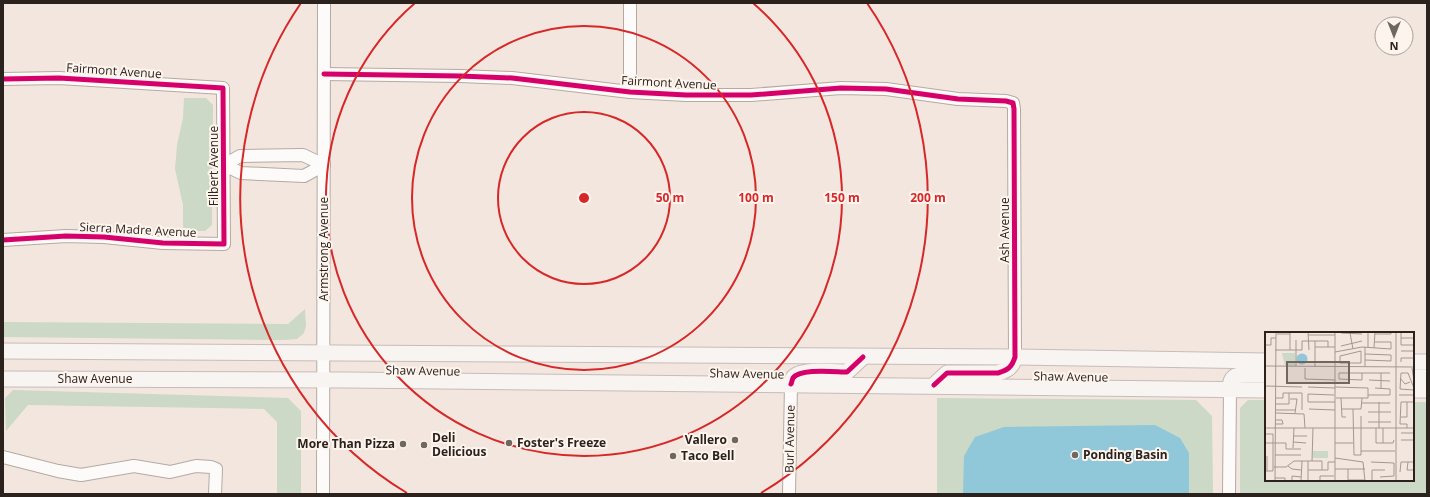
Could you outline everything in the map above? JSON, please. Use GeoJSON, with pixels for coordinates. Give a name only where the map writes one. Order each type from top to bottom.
{"type":"FeatureCollection","features":[{"type":"Feature","properties":{"kind":"main road","name":"Shaw Avenue"},"geometry":{"type":"LineString","coordinates":[[3,351],[1015,357],[1265,361]]}},
{"type":"Feature","properties":{"kind":"main road"},"geometry":{"type":"LineString","coordinates":[[791,384],[793,378],[799,373],[847,372],[863,357]]}},
{"type":"Feature","properties":{"kind":"main road"},"geometry":{"type":"LineString","coordinates":[[934,385],[947,374],[998,373],[1005,371],[1013,364],[1015,357]]}},
{"type":"Feature","properties":{"kind":"main road"},"geometry":{"type":"LineString","coordinates":[[1414,362],[1427,362]]}},
{"type":"Feature","properties":{"kind":"main road"},"geometry":{"type":"LineString","coordinates":[[1230,389],[1230,382],[1234,377],[1240,375],[1265,375]]}},
{"type":"Feature","properties":{"kind":"main road"},"geometry":{"type":"LineString","coordinates":[[1414,377],[1427,377]]}},
{"type":"Feature","properties":{"kind":"main road","name":"Shaw Avenue"},"geometry":{"type":"LineString","coordinates":[[3,379],[934,385],[1265,390]]}},
{"type":"Feature","properties":{"kind":"main road"},"geometry":{"type":"LineString","coordinates":[[1414,390],[1427,390]]}},
{"type":"Feature","properties":{"kind":"street","name":"Armstrong Avenue"},"geometry":{"type":"LineString","coordinates":[[323,494],[324,3]]}},
{"type":"Feature","properties":{"kind":"street"},"geometry":{"type":"LineString","coordinates":[[630,3],[630,92]]}},
{"type":"Feature","properties":{"kind":"street","name":"Fairmont Avenue"},"geometry":{"type":"LineString","coordinates":[[324,74],[497,78],[630,92],[686,95],[751,95],[841,88],[886,89],[958,99],[1006,101],[1013,103]]}},
{"type":"Feature","properties":{"kind":"street","name":"Fairmont Avenue"},"geometry":{"type":"LineString","coordinates":[[3,79],[67,78],[223,88]]}},
{"type":"Feature","properties":{"kind":"street","name":"Filbert Avenue"},"geometry":{"type":"LineString","coordinates":[[223,88],[224,244]]}},
{"type":"Feature","properties":{"kind":"street","name":"Ash Avenue"},"geometry":{"type":"LineString","coordinates":[[1013,103],[1015,357]]}},
{"type":"Feature","properties":{"kind":"street"},"geometry":{"type":"LineString","coordinates":[[224,165],[240,156],[303,155],[324,165]]}},
{"type":"Feature","properties":{"kind":"street"},"geometry":{"type":"LineString","coordinates":[[224,165],[240,173],[304,176],[324,165]]}},
{"type":"Feature","properties":{"kind":"street","name":"Sierra Madre Avenue"},"geometry":{"type":"LineString","coordinates":[[3,240],[66,236],[104,237],[163,243],[224,244]]}},
{"type":"Feature","properties":{"kind":"street","name":"Burl Avenue"},"geometry":{"type":"LineString","coordinates":[[789,494],[791,384]]}},
{"type":"Feature","properties":{"kind":"street"},"geometry":{"type":"LineString","coordinates":[[1229,494],[1230,389]]}},
{"type":"Feature","properties":{"kind":"street"},"geometry":{"type":"LineString","coordinates":[[3,457],[58,471],[81,475],[134,466],[170,472],[196,466],[211,467],[216,469],[215,494]]}},
{"type":"Feature","properties":{"kind":"green space"},"geometry":{"type":"Polygon","coordinates":[[[184,98],[206,98],[213,105],[212,225],[205,231],[183,231],[183,205],[175,169],[177,145],[183,118],[184,98]]]}},
{"type":"Feature","properties":{"kind":"green space"},"geometry":{"type":"Polygon","coordinates":[[[305,309],[306,326],[304,333],[297,339],[3,337],[3,322],[288,324],[305,309]]]}},
{"type":"Feature","properties":{"kind":"green space"},"geometry":{"type":"Polygon","coordinates":[[[13,390],[288,398],[301,411],[301,494],[277,494],[277,422],[264,409],[28,405],[6,431],[5,398],[13,390]]]}},
{"type":"Feature","properties":{"kind":"green space","name":"Ponding Basin"},"geometry":{"type":"Polygon","coordinates":[[[937,398],[1196,400],[1212,416],[1213,494],[937,494],[937,398]]]}},
{"type":"Feature","properties":{"kind":"green space"},"geometry":{"type":"Polygon","coordinates":[[[1248,400],[1265,400],[1265,481],[1414,481],[1414,402],[1427,402],[1427,494],[1240,494],[1240,408],[1248,400]]]}},
{"type":"Feature","properties":{"kind":"water"},"geometry":{"type":"Polygon","coordinates":[[[1155,425],[1180,438],[1189,453],[1189,494],[963,494],[964,456],[975,437],[1004,427],[1155,425]]]}},
{"type":"Feature","properties":{"kind":"cycle path"},"geometry":{"type":"LineString","coordinates":[[324,74],[512,78],[630,92],[686,95],[751,95],[841,88],[886,89],[958,99],[1006,101],[1013,103],[1015,357],[1011,366],[1001,372],[947,373],[934,385]]}},
{"type":"Feature","properties":{"kind":"cycle path"},"geometry":{"type":"LineString","coordinates":[[3,79],[59,78],[223,88],[224,244],[163,243],[104,237],[66,236],[3,240]]}},
{"type":"Feature","properties":{"kind":"cycle path"},"geometry":{"type":"LineString","coordinates":[[791,384],[793,378],[803,373],[818,371],[847,372],[863,357]]}},
{"type":"Feature","properties":{"kind":"place","name":"Vallero"},"geometry":{"type":"Point","coordinates":[735,440]}},
{"type":"Feature","properties":{"kind":"place","name":"Foster's Freeze"},"geometry":{"type":"Point","coordinates":[509,443]}},
{"type":"Feature","properties":{"kind":"place","name":"More Than Pizza"},"geometry":{"type":"Point","coordinates":[403,444]}},
{"type":"Feature","properties":{"kind":"place","name":"Deli Delicious"},"geometry":{"type":"Point","coordinates":[424,445]}},
{"type":"Feature","properties":{"kind":"place","name":"Ponding Basin"},"geometry":{"type":"Point","coordinates":[1075,455]}},
{"type":"Feature","properties":{"kind":"place","name":"Taco Bell"},"geometry":{"type":"Point","coordinates":[673,456]}}]}
